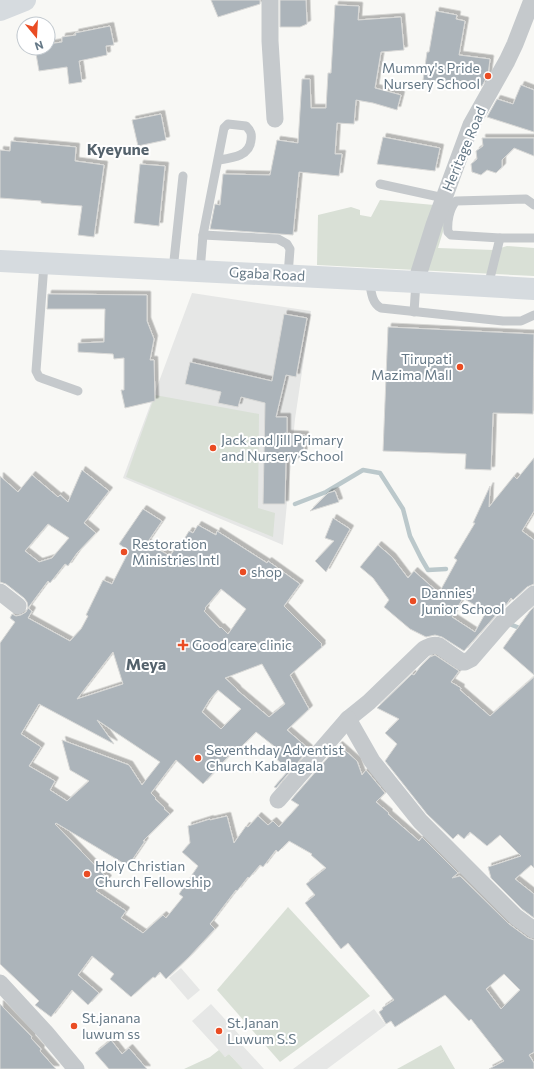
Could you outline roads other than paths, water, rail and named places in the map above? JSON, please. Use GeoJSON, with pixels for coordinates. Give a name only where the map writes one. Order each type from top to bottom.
{"type":"FeatureCollection","features":[{"type":"Feature","properties":{"kind":"main road"},"geometry":{"type":"LineString","coordinates":[[0,10],[25,0]]}},
{"type":"Feature","properties":{"kind":"main road","name":"Ggaba Road"},"geometry":{"type":"LineString","coordinates":[[0,261],[369,279],[534,289]]}},
{"type":"Feature","properties":{"kind":"street"},"geometry":{"type":"LineString","coordinates":[[270,0],[270,41],[275,119]]}},
{"type":"Feature","properties":{"kind":"street","name":"Heritage Road"},"geometry":{"type":"LineString","coordinates":[[416,282],[434,225],[471,125],[508,61],[532,0]]}},
{"type":"Feature","properties":{"kind":"street"},"geometry":{"type":"LineString","coordinates":[[0,592],[18,606]]}},
{"type":"Feature","properties":{"kind":"street"},"geometry":{"type":"LineString","coordinates":[[278,800],[348,719],[369,702],[424,649],[436,645],[462,662],[471,659],[503,622],[534,594]]}},
{"type":"Feature","properties":{"kind":"street"},"geometry":{"type":"LineString","coordinates":[[348,719],[372,761],[420,821],[516,917],[534,930]]}},
{"type":"Feature","properties":{"kind":"street"},"geometry":{"type":"LineString","coordinates":[[0,983],[46,1033],[76,1069]]}},
{"type":"Feature","properties":{"kind":"lane"},"geometry":{"type":"LineString","coordinates":[[200,271],[203,236],[224,128],[228,124],[246,126],[252,134],[251,146],[244,153],[232,158],[219,160]]}},
{"type":"Feature","properties":{"kind":"lane"},"geometry":{"type":"LineString","coordinates":[[173,270],[183,176]]}},
{"type":"Feature","properties":{"kind":"lane"},"geometry":{"type":"LineString","coordinates":[[380,184],[444,198]]}},
{"type":"Feature","properties":{"kind":"lane"},"geometry":{"type":"LineString","coordinates":[[534,204],[526,200],[456,202],[452,205],[447,224],[448,232],[451,235],[500,238],[534,238]]}},
{"type":"Feature","properties":{"kind":"lane"},"geometry":{"type":"LineString","coordinates":[[203,236],[278,239],[287,244],[290,250],[288,275]]}},
{"type":"Feature","properties":{"kind":"lane"},"geometry":{"type":"LineString","coordinates":[[488,286],[500,238]]}},
{"type":"Feature","properties":{"kind":"lane"},"geometry":{"type":"LineString","coordinates":[[44,264],[36,371],[39,377],[44,380],[78,390]]}},
{"type":"Feature","properties":{"kind":"lane"},"geometry":{"type":"LineString","coordinates":[[369,279],[372,298],[378,307],[381,308],[503,321],[521,321],[534,315]]}},
{"type":"Feature","properties":{"kind":"lane"},"geometry":{"type":"LineString","coordinates":[[414,312],[416,282]]}},
{"type":"Feature","properties":{"kind":"waterway"},"geometry":{"type":"LineString","coordinates":[[295,504],[326,492],[363,470],[380,473],[403,509],[410,536],[428,570],[446,569]]}},
{"type":"Feature","properties":{"kind":"waterway"},"geometry":{"type":"LineString","coordinates":[[507,623],[522,629]]}},
{"type":"Feature","properties":{"kind":"place","name":"Mummy's Pride Nursery School"},"geometry":{"type":"Point","coordinates":[488,76]}},
{"type":"Feature","properties":{"kind":"place","name":"Tirupati Mazima Mall"},"geometry":{"type":"Point","coordinates":[460,367]}},
{"type":"Feature","properties":{"kind":"place","name":"Jack and Jill Primary and Nursery School"},"geometry":{"type":"Point","coordinates":[213,448]}},
{"type":"Feature","properties":{"kind":"place","name":"Restoration Ministries Intl"},"geometry":{"type":"Point","coordinates":[124,552]}},
{"type":"Feature","properties":{"kind":"place","name":"shop"},"geometry":{"type":"Point","coordinates":[243,572]}},
{"type":"Feature","properties":{"kind":"place","name":"Dannies' Junior School"},"geometry":{"type":"Point","coordinates":[413,601]}},
{"type":"Feature","properties":{"kind":"place","name":"Good care clinic"},"geometry":{"type":"Point","coordinates":[183,645]}},
{"type":"Feature","properties":{"kind":"place","name":"Seventhday Adventist Church Kabalagala"},"geometry":{"type":"Point","coordinates":[198,758]}},
{"type":"Feature","properties":{"kind":"place","name":"Holy Christian Church Fellowship"},"geometry":{"type":"Point","coordinates":[87,874]}},
{"type":"Feature","properties":{"kind":"place","name":"St.janana luwum ss"},"geometry":{"type":"Point","coordinates":[74,1026]}},
{"type":"Feature","properties":{"kind":"place","name":"St.Janan Luwum S.S"},"geometry":{"type":"Point","coordinates":[219,1031]}},
{"type":"Feature","properties":{"kind":"district","name":"Kyeyune"},"geometry":{"type":"Point","coordinates":[118,149]}},
{"type":"Feature","properties":{"kind":"district","name":"Meya"},"geometry":{"type":"Point","coordinates":[146,664]}}]}
